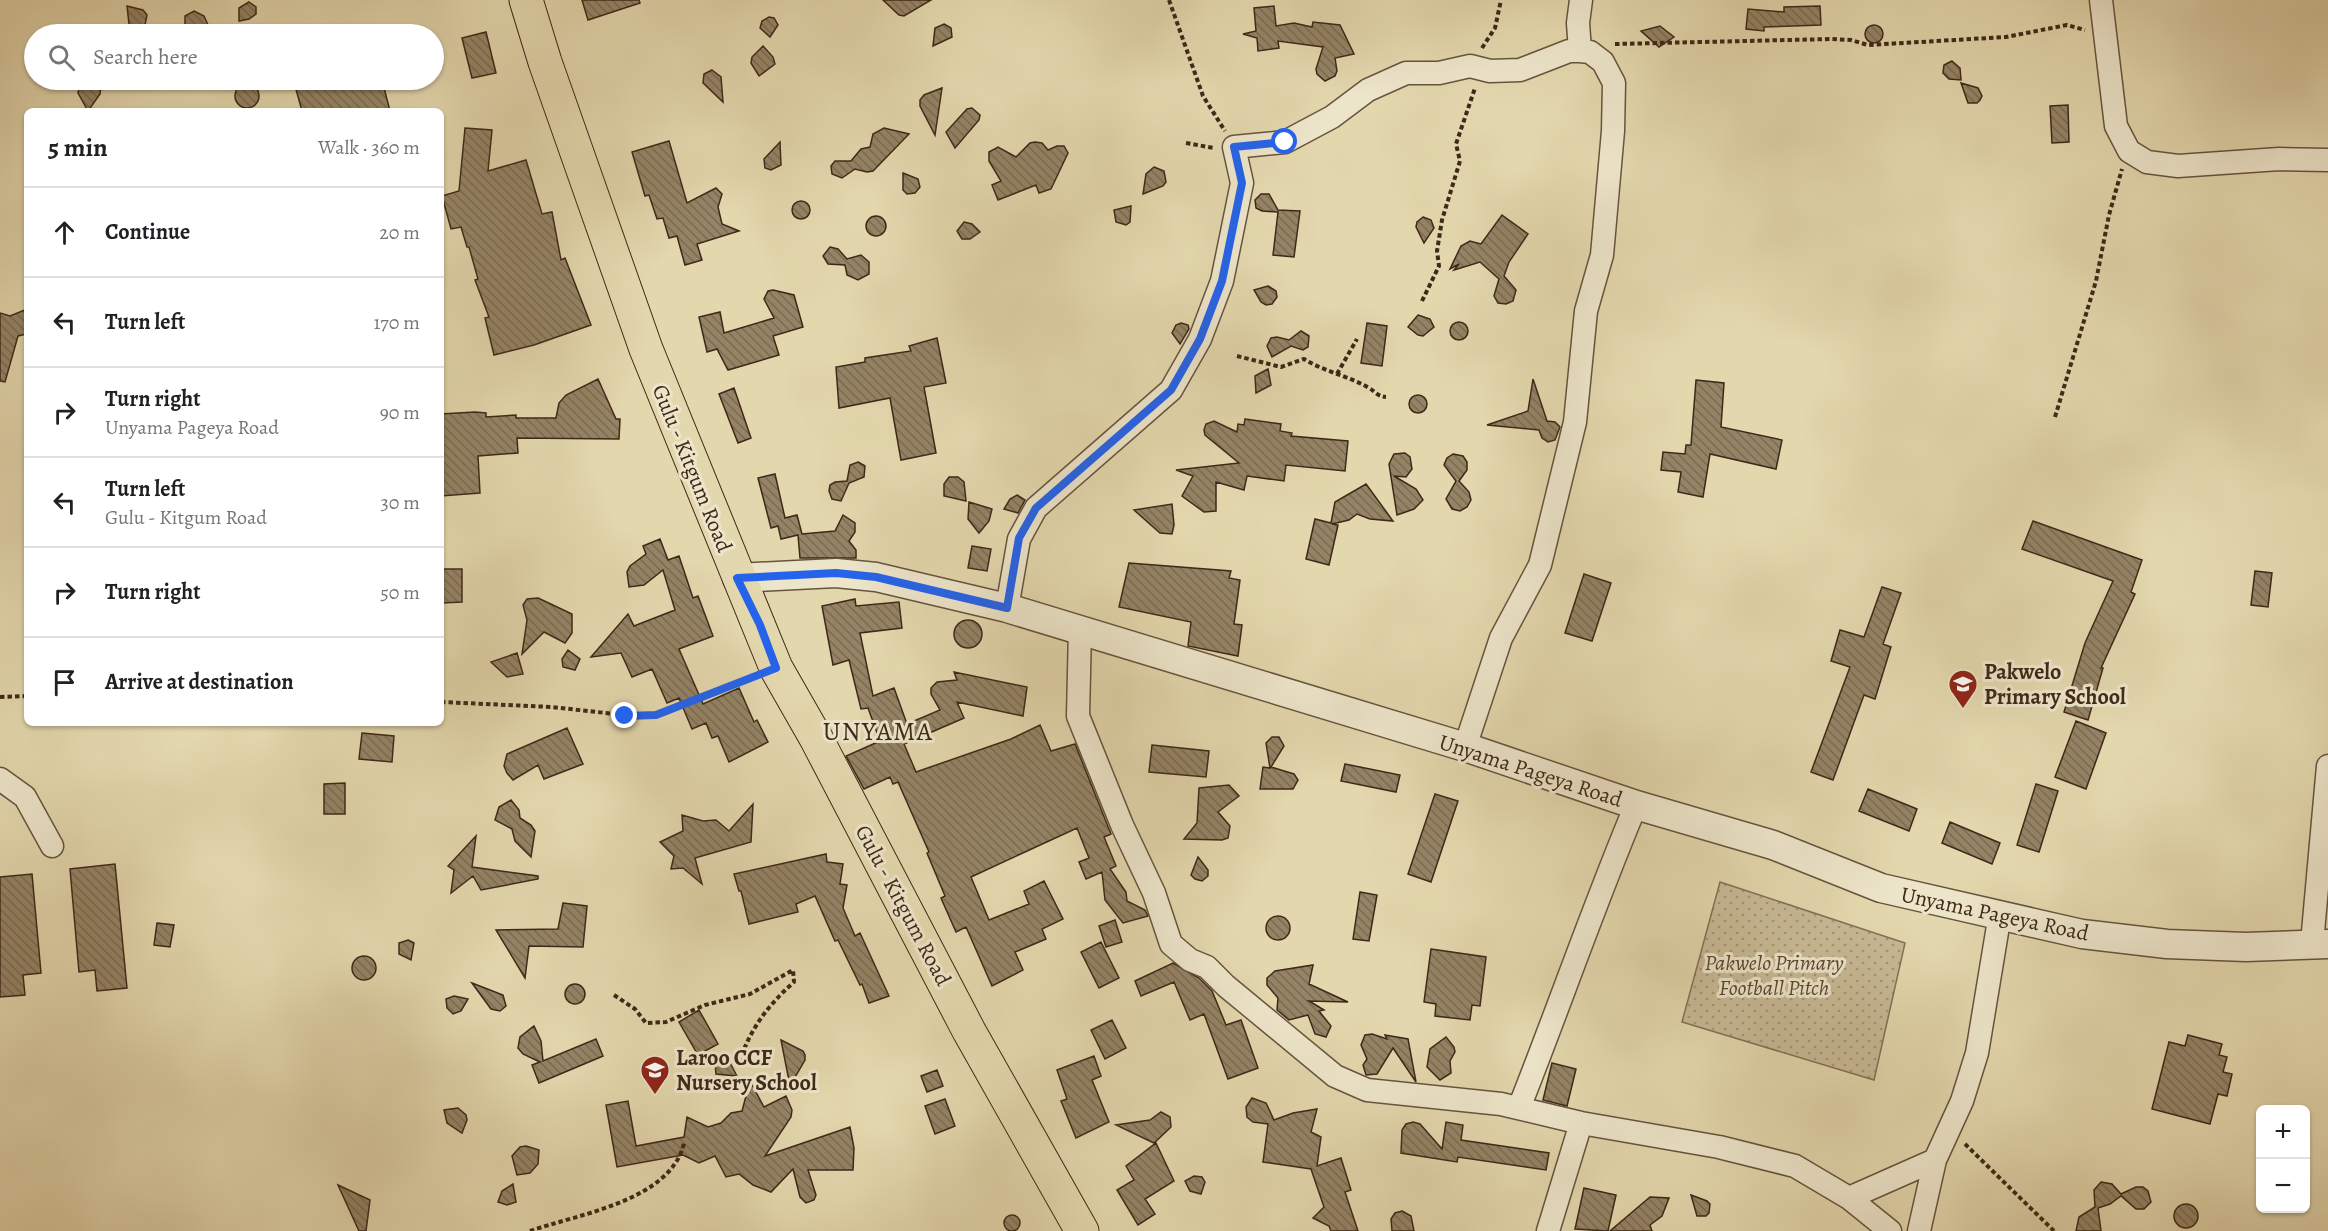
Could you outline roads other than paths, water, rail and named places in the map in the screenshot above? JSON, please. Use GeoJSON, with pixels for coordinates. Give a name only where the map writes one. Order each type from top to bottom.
{"type":"FeatureCollection","features":[{"type":"Feature","properties":{"kind":"main road","name":"Gulu - Kitgum Road"},"geometry":{"type":"LineString","coordinates":[[526,0],[646,350],[737,578],[760,625],[776,668],[816,738],[969,1030],[1082,1231]]}},
{"type":"Feature","properties":{"kind":"street"},"geometry":{"type":"LineString","coordinates":[[1580,51],[1578,23],[1581,0]]}},
{"type":"Feature","properties":{"kind":"street"},"geometry":{"type":"LineString","coordinates":[[2101,0],[2116,126],[2129,151],[2147,162],[2178,166],[2279,159],[2328,160]]}},
{"type":"Feature","properties":{"kind":"street"},"geometry":{"type":"LineString","coordinates":[[1007,608],[1019,538],[1036,508],[1171,390],[1200,339],[1222,281],[1242,183],[1234,147],[1285,142],[1332,117],[1368,90],[1406,73],[1439,73],[1470,66],[1505,71],[1520,70],[1569,51],[1590,52],[1603,62],[1614,83],[1613,131],[1602,255],[1586,311],[1575,422],[1540,564],[1501,638],[1464,747]]}},
{"type":"Feature","properties":{"kind":"street","name":"Unyama Pageya Road"},"geometry":{"type":"LineString","coordinates":[[737,578],[812,573],[876,577],[1007,608],[1464,747],[1636,805],[1773,845],[1881,888],[2082,934],[2167,944],[2246,947],[2320,943]]}},
{"type":"Feature","properties":{"kind":"street"},"geometry":{"type":"LineString","coordinates":[[1080,629],[1078,716],[1122,825],[1154,893],[1171,944],[1190,960],[1207,967],[1226,986],[1335,1076],[1366,1090],[1466,1098],[1581,1123],[1719,1147],[1795,1166],[1849,1198],[1890,1231]]}},
{"type":"Feature","properties":{"kind":"street"},"geometry":{"type":"LineString","coordinates":[[2320,943],[2328,766]]}},
{"type":"Feature","properties":{"kind":"street"},"geometry":{"type":"LineString","coordinates":[[0,779],[25,797],[52,846]]}},
{"type":"Feature","properties":{"kind":"street"},"geometry":{"type":"LineString","coordinates":[[1519,1108],[1575,966],[1604,882],[1636,805]]}},
{"type":"Feature","properties":{"kind":"street"},"geometry":{"type":"LineString","coordinates":[[1919,1231],[1935,1160],[1950,1130],[1977,1053],[2000,915]]}},
{"type":"Feature","properties":{"kind":"street"},"geometry":{"type":"LineString","coordinates":[[1548,1231],[1581,1123]]}},
{"type":"Feature","properties":{"kind":"street"},"geometry":{"type":"LineString","coordinates":[[1849,1198],[1935,1160]]}},
{"type":"Feature","properties":{"kind":"place","name":"Pakwelo Primary School"},"geometry":{"type":"Point","coordinates":[1963,710]}},
{"type":"Feature","properties":{"kind":"place","name":"Laroo CCF Nursery School"},"geometry":{"type":"Point","coordinates":[655,1096]}},
{"type":"Feature","properties":{"kind":"district","name":"UNYAMA"},"geometry":{"type":"Point","coordinates":[878,731]}},
{"type":"Feature","properties":{"kind":"park label","name":"Pakwelo Primary Football Pitch"},"geometry":{"type":"Point","coordinates":[1774,974]}}]}
